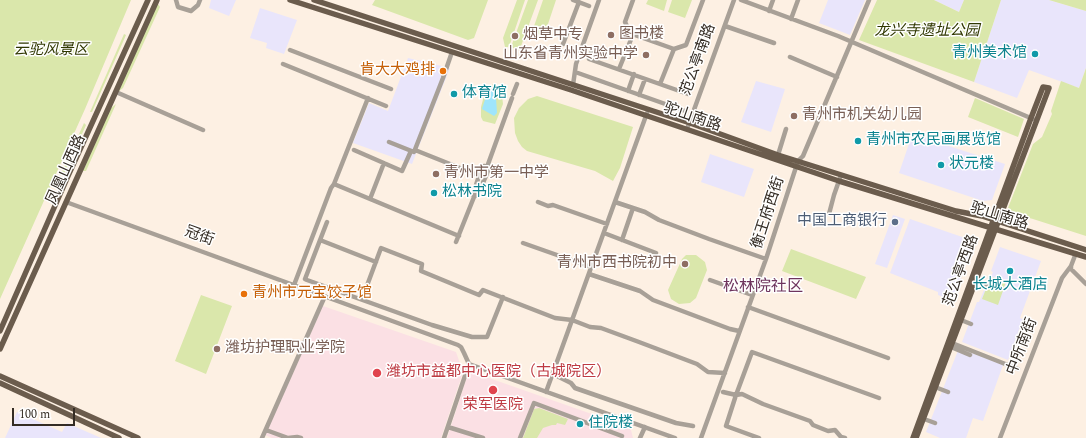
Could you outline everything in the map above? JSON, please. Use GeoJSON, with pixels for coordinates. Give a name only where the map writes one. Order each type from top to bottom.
{"type":"FeatureCollection","features":[{"type":"Feature","properties":{"kind":"main road","name":"凤凰山西路"},"geometry":{"type":"LineString","coordinates":[[0,331],[148,0]]}},
{"type":"Feature","properties":{"kind":"main road","name":"凤凰山西路"},"geometry":{"type":"LineString","coordinates":[[0,349],[157,0]]}},
{"type":"Feature","properties":{"kind":"main road","name":"驼山南路"},"geometry":{"type":"LineString","coordinates":[[290,0],[647,112],[690,123],[778,155],[839,181],[1086,256]]}},
{"type":"Feature","properties":{"kind":"main road","name":"驼山南路"},"geometry":{"type":"LineString","coordinates":[[314,0],[333,3],[573,85],[647,112],[687,129],[797,164],[841,175],[1086,250]]}},
{"type":"Feature","properties":{"kind":"main road","name":"范公亭西路"},"geometry":{"type":"LineString","coordinates":[[916,438],[961,320],[995,221],[1034,119],[1049,88],[1043,87],[1034,119]]}},
{"type":"Feature","properties":{"kind":"main road","name":"范公亭西路"},"geometry":{"type":"LineString","coordinates":[[913,438],[993,228]]}},
{"type":"Feature","properties":{"kind":"main road"},"geometry":{"type":"LineString","coordinates":[[0,376],[138,438]]}},
{"type":"Feature","properties":{"kind":"main road"},"geometry":{"type":"LineString","coordinates":[[0,383],[120,438]]}},
{"type":"Feature","properties":{"kind":"street"},"geometry":{"type":"LineString","coordinates":[[176,0],[178,7],[191,11],[198,6],[200,0]]}},
{"type":"Feature","properties":{"kind":"street"},"geometry":{"type":"LineString","coordinates":[[573,0],[589,6]]}},
{"type":"Feature","properties":{"kind":"street"},"geometry":{"type":"LineString","coordinates":[[573,85],[576,64],[599,0]]}},
{"type":"Feature","properties":{"kind":"street"},"geometry":{"type":"LineString","coordinates":[[633,0],[625,22],[632,34],[674,49],[686,45],[703,0]]}},
{"type":"Feature","properties":{"kind":"street","name":"范公亭南路"},"geometry":{"type":"LineString","coordinates":[[687,129],[734,0]]}},
{"type":"Feature","properties":{"kind":"street"},"geometry":{"type":"LineString","coordinates":[[740,0],[838,36],[1034,119]]}},
{"type":"Feature","properties":{"kind":"street"},"geometry":{"type":"LineString","coordinates":[[769,10],[773,0]]}},
{"type":"Feature","properties":{"kind":"street"},"geometry":{"type":"LineString","coordinates":[[791,19],[798,0]]}},
{"type":"Feature","properties":{"kind":"street","name":"衡王府西街"},"geometry":{"type":"LineString","coordinates":[[701,438],[766,259],[797,164],[803,156],[869,0]]}},
{"type":"Feature","properties":{"kind":"street"},"geometry":{"type":"LineString","coordinates":[[563,44],[579,2]]}},
{"type":"Feature","properties":{"kind":"street"},"geometry":{"type":"LineString","coordinates":[[725,26],[774,43]]}},
{"type":"Feature","properties":{"kind":"street"},"geometry":{"type":"LineString","coordinates":[[619,69],[632,34]]}},
{"type":"Feature","properties":{"kind":"street"},"geometry":{"type":"LineString","coordinates":[[660,84],[674,49]]}},
{"type":"Feature","properties":{"kind":"street"},"geometry":{"type":"LineString","coordinates":[[290,50],[391,90]]}},
{"type":"Feature","properties":{"kind":"street"},"geometry":{"type":"LineString","coordinates":[[592,50],[589,58],[688,94]]}},
{"type":"Feature","properties":{"kind":"street"},"geometry":{"type":"LineString","coordinates":[[354,150],[402,171],[413,151],[452,52]]}},
{"type":"Feature","properties":{"kind":"street"},"geometry":{"type":"LineString","coordinates":[[790,57],[837,77]]}},
{"type":"Feature","properties":{"kind":"street"},"geometry":{"type":"LineString","coordinates":[[283,64],[386,106]]}},
{"type":"Feature","properties":{"kind":"street"},"geometry":{"type":"LineString","coordinates":[[578,73],[685,111]]}},
{"type":"Feature","properties":{"kind":"street"},"geometry":{"type":"LineString","coordinates":[[628,91],[634,74]]}},
{"type":"Feature","properties":{"kind":"street"},"geometry":{"type":"LineString","coordinates":[[639,95],[646,79]]}},
{"type":"Feature","properties":{"kind":"street"},"geometry":{"type":"LineString","coordinates":[[474,197],[478,194],[485,178],[488,169],[487,167],[517,84]]}},
{"type":"Feature","properties":{"kind":"street"},"geometry":{"type":"LineString","coordinates":[[116,92],[203,130]]}},
{"type":"Feature","properties":{"kind":"street"},"geometry":{"type":"LineString","coordinates":[[631,99],[633,93]]}},
{"type":"Feature","properties":{"kind":"street"},"geometry":{"type":"LineString","coordinates":[[294,285],[331,188],[334,184],[368,98]]}},
{"type":"Feature","properties":{"kind":"street"},"geometry":{"type":"LineString","coordinates":[[546,392],[647,112]]}},
{"type":"Feature","properties":{"kind":"street"},"geometry":{"type":"LineString","coordinates":[[778,155],[786,129]]}},
{"type":"Feature","properties":{"kind":"street"},"geometry":{"type":"LineString","coordinates":[[389,142],[485,178]]}},
{"type":"Feature","properties":{"kind":"street"},"geometry":{"type":"LineString","coordinates":[[370,199],[384,163]]}},
{"type":"Feature","properties":{"kind":"street"},"geometry":{"type":"LineString","coordinates":[[456,242],[474,197],[473,194],[479,176],[484,166],[487,167]]}},
{"type":"Feature","properties":{"kind":"street"},"geometry":{"type":"LineString","coordinates":[[829,214],[841,175]]}},
{"type":"Feature","properties":{"kind":"street"},"geometry":{"type":"LineString","coordinates":[[334,184],[459,236]]}},
{"type":"Feature","properties":{"kind":"street","name":"冠街"},"geometry":{"type":"LineString","coordinates":[[66,202],[458,345],[461,347],[468,364]]}},
{"type":"Feature","properties":{"kind":"street"},"geometry":{"type":"LineString","coordinates":[[538,202],[548,206],[553,205],[607,224]]}},
{"type":"Feature","properties":{"kind":"street"},"geometry":{"type":"LineString","coordinates":[[615,202],[709,239],[766,259]]}},
{"type":"Feature","properties":{"kind":"street"},"geometry":{"type":"LineString","coordinates":[[622,240],[633,208]]}},
{"type":"Feature","properties":{"kind":"street"},"geometry":{"type":"LineString","coordinates":[[327,222],[305,279],[447,330],[472,337],[487,338],[503,298]]}},
{"type":"Feature","properties":{"kind":"street"},"geometry":{"type":"LineString","coordinates":[[604,233],[656,253]]}},
{"type":"Feature","properties":{"kind":"street"},"geometry":{"type":"LineString","coordinates":[[320,240],[376,262]]}},
{"type":"Feature","properties":{"kind":"street"},"geometry":{"type":"LineString","coordinates":[[523,243],[591,267]]}},
{"type":"Feature","properties":{"kind":"street"},"geometry":{"type":"LineString","coordinates":[[362,299],[381,248],[422,264],[421,271],[479,294],[483,290],[555,318],[572,320],[590,327],[602,328],[696,364],[708,372],[724,373]]}},
{"type":"Feature","properties":{"kind":"street","name":"中所南街"},"geometry":{"type":"LineString","coordinates":[[1000,438],[1062,278],[1071,266],[1076,253]]}},
{"type":"Feature","properties":{"kind":"street"},"geometry":{"type":"LineString","coordinates":[[1071,266],[1073,272],[1086,284]]}},
{"type":"Feature","properties":{"kind":"street"},"geometry":{"type":"LineString","coordinates":[[589,274],[640,291],[653,300],[739,331]]}},
{"type":"Feature","properties":{"kind":"street"},"geometry":{"type":"LineString","coordinates":[[710,280],[752,295]]}},
{"type":"Feature","properties":{"kind":"street"},"geometry":{"type":"LineString","coordinates":[[975,281],[989,286]]}},
{"type":"Feature","properties":{"kind":"street"},"geometry":{"type":"LineString","coordinates":[[262,438],[325,296]]}},
{"type":"Feature","properties":{"kind":"street"},"geometry":{"type":"LineString","coordinates":[[748,307],[888,358]]}},
{"type":"Feature","properties":{"kind":"street"},"geometry":{"type":"LineString","coordinates":[[961,320],[971,324]]}},
{"type":"Feature","properties":{"kind":"street"},"geometry":{"type":"LineString","coordinates":[[951,345],[970,354]]}},
{"type":"Feature","properties":{"kind":"street"},"geometry":{"type":"LineString","coordinates":[[951,345],[1018,369]]}},
{"type":"Feature","properties":{"kind":"street"},"geometry":{"type":"LineString","coordinates":[[759,438],[726,426],[752,352],[879,398]]}},
{"type":"Feature","properties":{"kind":"street"},"geometry":{"type":"LineString","coordinates":[[444,438],[468,364],[674,438]]}},
{"type":"Feature","properties":{"kind":"street"},"geometry":{"type":"LineString","coordinates":[[553,374],[571,383],[575,388],[676,422],[693,426]]}},
{"type":"Feature","properties":{"kind":"street"},"geometry":{"type":"LineString","coordinates":[[935,387],[948,392]]}},
{"type":"Feature","properties":{"kind":"street"},"geometry":{"type":"LineString","coordinates":[[723,392],[736,395],[742,394],[763,404],[810,421],[813,425],[828,431],[835,430],[841,437],[845,438]]}},
{"type":"Feature","properties":{"kind":"street"},"geometry":{"type":"LineString","coordinates":[[520,438],[534,403],[622,436]]}},
{"type":"Feature","properties":{"kind":"street"},"geometry":{"type":"LineString","coordinates":[[924,419],[935,423]]}},
{"type":"Feature","properties":{"kind":"street"},"geometry":{"type":"LineString","coordinates":[[448,427],[474,437],[483,438]]}},
{"type":"Feature","properties":{"kind":"street"},"geometry":{"type":"LineString","coordinates":[[640,438],[645,428]]}},
{"type":"Feature","properties":{"kind":"street"},"geometry":{"type":"LineString","coordinates":[[266,430],[288,438],[301,438]]}},
{"type":"Feature","properties":{"kind":"shaded area"},"geometry":{"type":"Polygon","coordinates":[[[211,0],[236,0],[229,16],[209,8],[211,0]]]}},
{"type":"Feature","properties":{"kind":"shaded area"},"geometry":{"type":"Polygon","coordinates":[[[828,0],[865,0],[850,35],[819,23],[828,0]]]}},
{"type":"Feature","properties":{"kind":"shaded area"},"geometry":{"type":"Polygon","coordinates":[[[934,0],[964,0],[959,12],[934,0]]]}},
{"type":"Feature","properties":{"kind":"shaded area","name":"青州美术馆"},"geometry":{"type":"Polygon","coordinates":[[[1001,0],[1049,0],[1086,11],[1086,68],[1079,88],[1029,70],[1017,98],[974,82],[1001,0]]]}},
{"type":"Feature","properties":{"kind":"shaded area"},"geometry":{"type":"Polygon","coordinates":[[[260,8],[297,20],[284,54],[266,48],[267,43],[250,38],[260,8]]]}},
{"type":"Feature","properties":{"kind":"shaded area"},"geometry":{"type":"Polygon","coordinates":[[[408,58],[450,68],[412,164],[353,143],[369,103],[388,111],[408,58]]]}},
{"type":"Feature","properties":{"kind":"shaded area"},"geometry":{"type":"Polygon","coordinates":[[[756,81],[785,89],[771,132],[741,122],[756,81]]]}},
{"type":"Feature","properties":{"kind":"shaded area"},"geometry":{"type":"Polygon","coordinates":[[[913,132],[936,142],[1005,164],[992,200],[983,201],[899,173],[913,132]]]}},
{"type":"Feature","properties":{"kind":"shaded area"},"geometry":{"type":"Polygon","coordinates":[[[710,154],[754,169],[744,197],[701,182],[710,154]]]}},
{"type":"Feature","properties":{"kind":"shaded area"},"geometry":{"type":"Polygon","coordinates":[[[893,215],[905,219],[887,268],[875,264],[893,215]]]}},
{"type":"Feature","properties":{"kind":"shaded area"},"geometry":{"type":"Polygon","coordinates":[[[910,219],[968,239],[972,247],[953,301],[938,295],[938,292],[890,273],[910,219]]]}},
{"type":"Feature","properties":{"kind":"shaded area"},"geometry":{"type":"Polygon","coordinates":[[[1000,247],[1041,261],[1020,318],[1023,319],[1008,360],[962,342],[977,302],[979,302],[984,290],[981,289],[984,281],[987,282],[989,275],[991,276],[993,272],[991,271],[1000,247]]]}},
{"type":"Feature","properties":{"kind":"shaded area","name":"潍坊市益都中心医院（古城院区）"},"geometry":{"type":"Polygon","coordinates":[[[323,306],[456,352],[463,372],[441,438],[272,438],[265,435],[323,306]]]}},
{"type":"Feature","properties":{"kind":"shaded area"},"geometry":{"type":"Polygon","coordinates":[[[959,348],[1003,365],[983,421],[973,418],[966,438],[940,438],[926,432],[959,348]]]}},
{"type":"Feature","properties":{"kind":"shaded area","name":"荣军医院"},"geometry":{"type":"Polygon","coordinates":[[[469,371],[626,426],[631,430],[633,438],[447,438],[469,371]]]}},
{"type":"Feature","properties":{"kind":"shaded area"},"geometry":{"type":"Polygon","coordinates":[[[17,412],[62,432],[67,423],[101,438],[5,438],[17,412]]]}},
{"type":"Feature","properties":{"kind":"green space","name":"云驼风景区"},"geometry":{"type":"Polygon","coordinates":[[[0,0],[131,0],[85,109],[0,299],[0,0]]]}},
{"type":"Feature","properties":{"kind":"green space"},"geometry":{"type":"Polygon","coordinates":[[[375,0],[488,0],[474,38],[468,40],[372,5],[375,0]]]}},
{"type":"Feature","properties":{"kind":"green space"},"geometry":{"type":"Polygon","coordinates":[[[517,0],[525,0],[510,44],[508,47],[505,47],[503,38],[517,0]]]}},
{"type":"Feature","properties":{"kind":"green space"},"geometry":{"type":"Polygon","coordinates":[[[528,0],[538,0],[521,46],[518,50],[511,47],[528,0]]]}},
{"type":"Feature","properties":{"kind":"green space"},"geometry":{"type":"Polygon","coordinates":[[[543,0],[556,0],[544,36],[532,32],[543,0]]]}},
{"type":"Feature","properties":{"kind":"green space"},"geometry":{"type":"Polygon","coordinates":[[[648,0],[667,0],[664,11],[646,4],[648,0]]]}},
{"type":"Feature","properties":{"kind":"green space"},"geometry":{"type":"Polygon","coordinates":[[[672,0],[692,0],[685,18],[668,12],[672,0]]]}},
{"type":"Feature","properties":{"kind":"green space","name":"龙兴寺遗址公园"},"geometry":{"type":"Polygon","coordinates":[[[877,0],[934,0],[959,12],[964,0],[1001,0],[974,82],[859,40],[877,0]]]}},
{"type":"Feature","properties":{"kind":"green space"},"geometry":{"type":"Polygon","coordinates":[[[1049,0],[1086,0],[1086,11],[1049,0]]]}},
{"type":"Feature","properties":{"kind":"green space"},"geometry":{"type":"Polygon","coordinates":[[[158,4],[160,7],[123,88],[118,92],[156,5],[158,4]]]}},
{"type":"Feature","properties":{"kind":"green space"},"geometry":{"type":"Polygon","coordinates":[[[124,34],[126,35],[92,112],[90,112],[124,34]]]}},
{"type":"Feature","properties":{"kind":"green space"},"geometry":{"type":"Polygon","coordinates":[[[1086,68],[1086,236],[1033,219],[1015,215],[1008,208],[1033,144],[1042,137],[1052,114],[1051,111],[1061,81],[1079,88],[1086,68]]]}},
{"type":"Feature","properties":{"kind":"green space"},"geometry":{"type":"Polygon","coordinates":[[[492,84],[501,87],[503,104],[495,124],[483,121],[481,117],[481,107],[485,92],[488,87],[492,86],[492,84]]]}},
{"type":"Feature","properties":{"kind":"green space"},"geometry":{"type":"Polygon","coordinates":[[[537,96],[633,127],[620,168],[613,181],[595,171],[527,151],[522,147],[515,133],[514,118],[519,108],[528,99],[537,96]]]}},
{"type":"Feature","properties":{"kind":"green space"},"geometry":{"type":"Polygon","coordinates":[[[975,98],[1024,119],[1018,137],[968,117],[975,98]]]}},
{"type":"Feature","properties":{"kind":"green space"},"geometry":{"type":"Polygon","coordinates":[[[116,104],[86,171],[83,171],[110,109],[116,104]]]}},
{"type":"Feature","properties":{"kind":"green space"},"geometry":{"type":"Polygon","coordinates":[[[84,123],[86,125],[63,176],[61,174],[84,123]]]}},
{"type":"Feature","properties":{"kind":"green space"},"geometry":{"type":"Polygon","coordinates":[[[791,249],[866,277],[856,299],[782,271],[791,249]]]}},
{"type":"Feature","properties":{"kind":"green space"},"geometry":{"type":"Polygon","coordinates":[[[686,255],[696,255],[705,262],[707,270],[696,298],[690,303],[679,304],[671,299],[668,290],[682,259],[686,255]]]}},
{"type":"Feature","properties":{"kind":"green space"},"geometry":{"type":"Polygon","coordinates":[[[993,277],[1006,282],[998,305],[982,299],[986,289],[983,288],[985,283],[990,284],[993,277]]]}},
{"type":"Feature","properties":{"kind":"green space"},"geometry":{"type":"Polygon","coordinates":[[[201,295],[232,306],[206,374],[175,361],[201,295]]]}},
{"type":"Feature","properties":{"kind":"green space"},"geometry":{"type":"Polygon","coordinates":[[[539,408],[568,419],[565,425],[557,423],[556,425],[543,428],[537,438],[523,438],[534,409],[539,408]]]}},
{"type":"Feature","properties":{"kind":"water"},"geometry":{"type":"Polygon","coordinates":[[[492,88],[498,91],[496,98],[497,113],[494,116],[482,109],[488,90],[492,88]]]}},
{"type":"Feature","properties":{"kind":"place","name":"图书楼"},"geometry":{"type":"Point","coordinates":[611,35]}},
{"type":"Feature","properties":{"kind":"place","name":"烟草中专"},"geometry":{"type":"Point","coordinates":[515,36]}},
{"type":"Feature","properties":{"kind":"place","name":"青州美术馆"},"geometry":{"type":"Point","coordinates":[1035,54]}},
{"type":"Feature","properties":{"kind":"place","name":"山东省青州实验中学"},"geometry":{"type":"Point","coordinates":[646,55]}},
{"type":"Feature","properties":{"kind":"place","name":"肯大大鸡排"},"geometry":{"type":"Point","coordinates":[443,71]}},
{"type":"Feature","properties":{"kind":"place","name":"体育馆"},"geometry":{"type":"Point","coordinates":[454,94]}},
{"type":"Feature","properties":{"kind":"place","name":"青州市机关幼儿园"},"geometry":{"type":"Point","coordinates":[794,116]}},
{"type":"Feature","properties":{"kind":"place","name":"青州市农民画展览馆"},"geometry":{"type":"Point","coordinates":[858,141]}},
{"type":"Feature","properties":{"kind":"place","name":"状元楼"},"geometry":{"type":"Point","coordinates":[941,165]}},
{"type":"Feature","properties":{"kind":"place","name":"青州市第一中学"},"geometry":{"type":"Point","coordinates":[436,174]}},
{"type":"Feature","properties":{"kind":"place","name":"松林书院"},"geometry":{"type":"Point","coordinates":[434,193]}},
{"type":"Feature","properties":{"kind":"place","name":"中国工商银行"},"geometry":{"type":"Point","coordinates":[895,222]}},
{"type":"Feature","properties":{"kind":"place","name":"青州市西书院初中"},"geometry":{"type":"Point","coordinates":[685,264]}},
{"type":"Feature","properties":{"kind":"place","name":"长城大酒店"},"geometry":{"type":"Point","coordinates":[1010,271]}},
{"type":"Feature","properties":{"kind":"place","name":"青州市元宝饺子馆"},"geometry":{"type":"Point","coordinates":[244,294]}},
{"type":"Feature","properties":{"kind":"place","name":"潍坊护理职业学院"},"geometry":{"type":"Point","coordinates":[217,349]}},
{"type":"Feature","properties":{"kind":"place","name":"潍坊市益都中心医院（古城院区）"},"geometry":{"type":"Point","coordinates":[377,373]}},
{"type":"Feature","properties":{"kind":"place","name":"荣军医院"},"geometry":{"type":"Point","coordinates":[493,390]}},
{"type":"Feature","properties":{"kind":"place","name":"住院楼"},"geometry":{"type":"Point","coordinates":[580,424]}},
{"type":"Feature","properties":{"kind":"district","name":"松林院社区"},"geometry":{"type":"Point","coordinates":[763,288]}}]}
